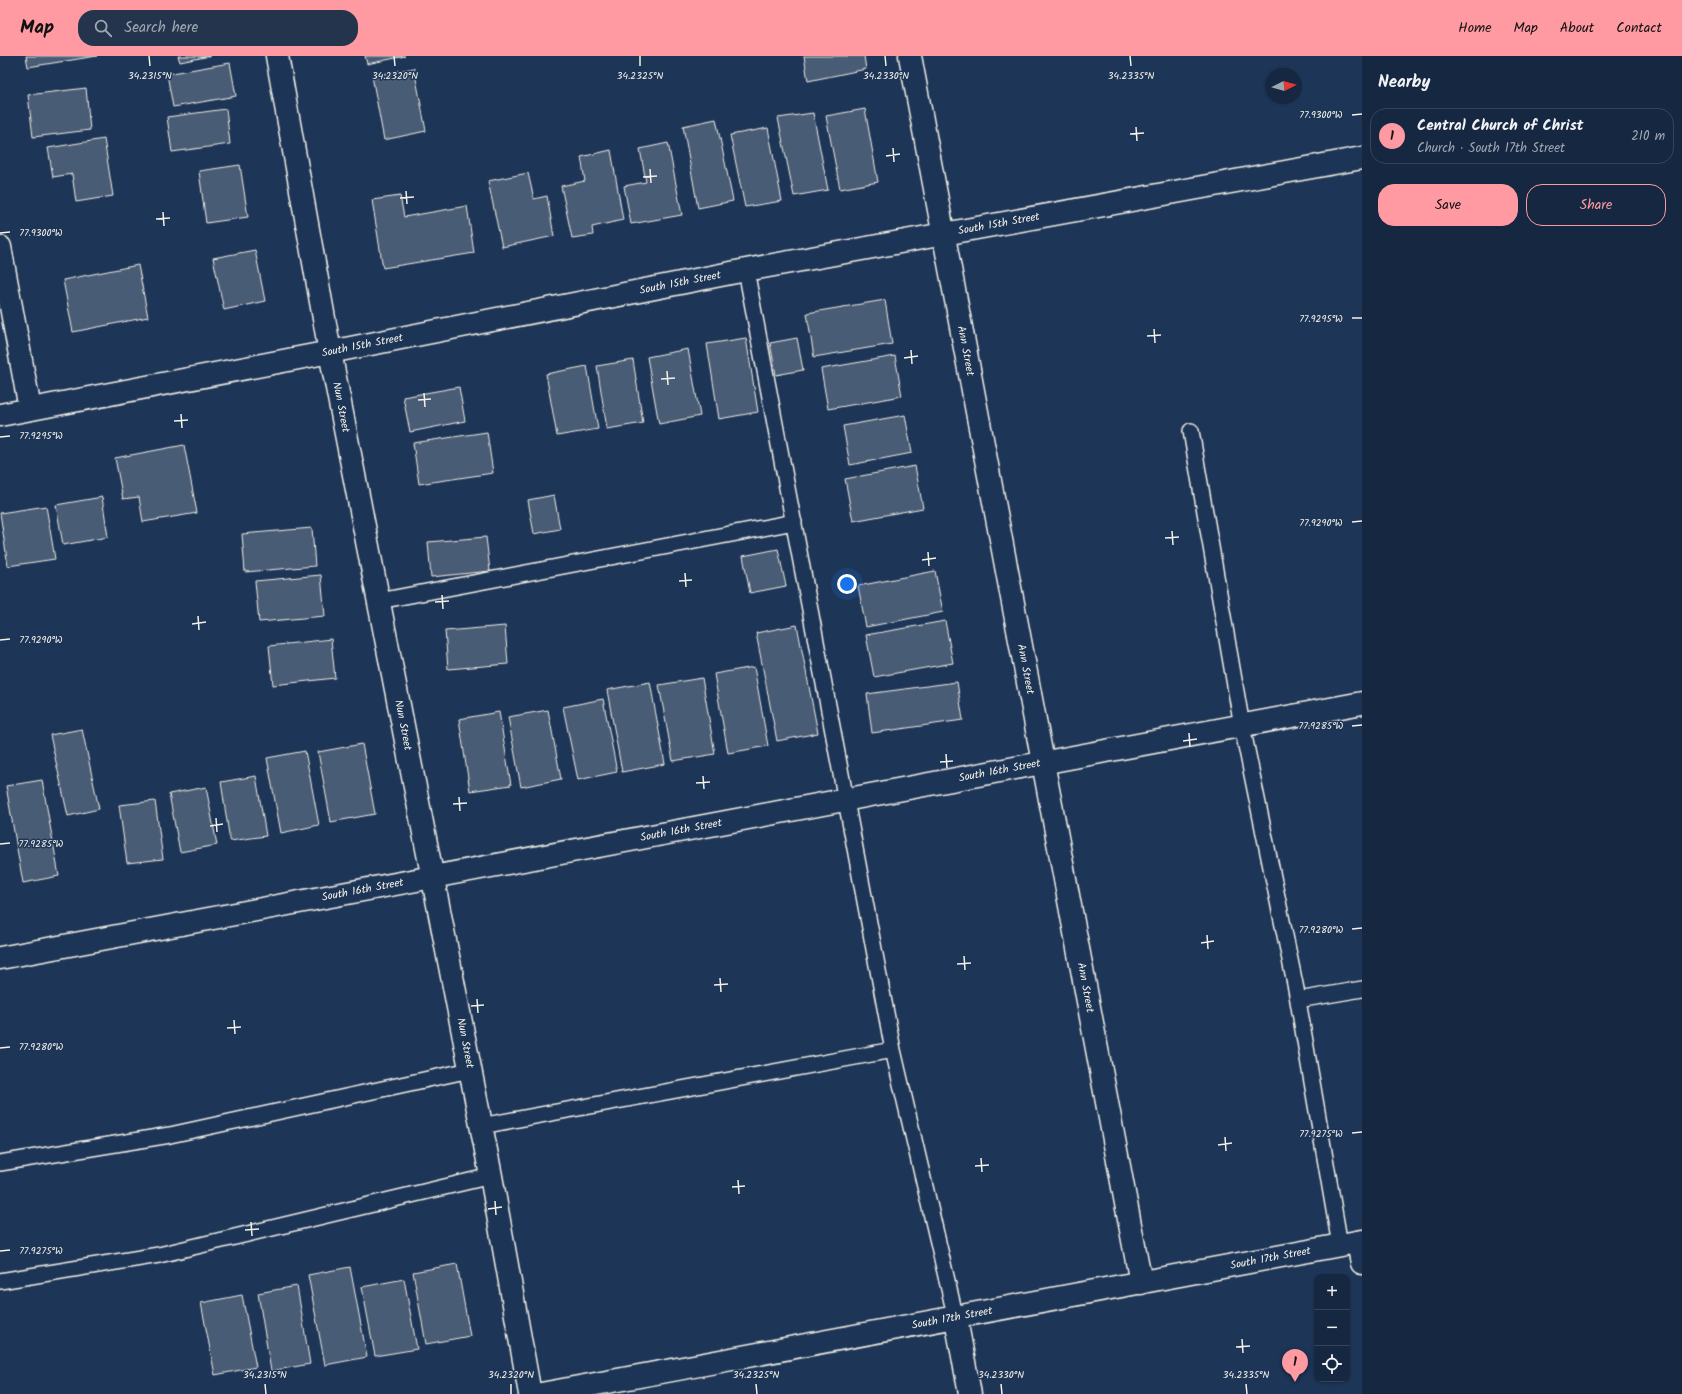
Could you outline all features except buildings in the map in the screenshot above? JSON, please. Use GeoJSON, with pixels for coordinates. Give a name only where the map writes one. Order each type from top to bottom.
{"type":"FeatureCollection","features":[{"type":"Feature","properties":{"kind":"street","name":"Nun Street"},"geometry":{"type":"LineString","coordinates":[[277,56],[330,352],[491,1176],[530,1394]]}},
{"type":"Feature","properties":{"kind":"street","name":"Ann Street"},"geometry":{"type":"LineString","coordinates":[[910,56],[1141,1283]]}},
{"type":"Feature","properties":{"kind":"street","name":"South 15th Street"},"geometry":{"type":"LineString","coordinates":[[0,415],[746,270],[1078,211],[1362,158]]}},
{"type":"Feature","properties":{"kind":"street"},"geometry":{"type":"LineString","coordinates":[[0,247],[30,409]]}},
{"type":"Feature","properties":{"kind":"street","name":"South 16th Street"},"geometry":{"type":"LineString","coordinates":[[0,958],[1043,764],[1362,703]]}},
{"type":"Feature","properties":{"kind":"street","name":"South 17th Street"},"geometry":{"type":"LineString","coordinates":[[541,1394],[956,1319],[1141,1283],[1356,1248]]}},
{"type":"Feature","properties":{"kind":"street"},"geometry":{"type":"LineString","coordinates":[[956,1319],[970,1394]]}},
{"type":"Feature","properties":{"kind":"lane"},"geometry":{"type":"LineString","coordinates":[[746,270],[893,1050],[956,1319]]}},
{"type":"Feature","properties":{"kind":"lane"},"geometry":{"type":"LineString","coordinates":[[1191,431],[1242,726],[1298,1000],[1356,1248]]}},
{"type":"Feature","properties":{"kind":"lane"},"geometry":{"type":"LineString","coordinates":[[379,601],[794,522]]}},
{"type":"Feature","properties":{"kind":"lane"},"geometry":{"type":"LineString","coordinates":[[1298,1000],[1362,989]]}},
{"type":"Feature","properties":{"kind":"lane"},"geometry":{"type":"LineString","coordinates":[[481,1126],[893,1050]]}},
{"type":"Feature","properties":{"kind":"lane"},"geometry":{"type":"LineString","coordinates":[[0,1163],[170,1135],[470,1070]]}},
{"type":"Feature","properties":{"kind":"lane"},"geometry":{"type":"LineString","coordinates":[[0,1280],[160,1255],[491,1176]]}},
{"type":"Feature","properties":{"kind":"place","name":"Central Church of Christ"},"geometry":{"type":"Point","coordinates":[1295,1382]}}]}
